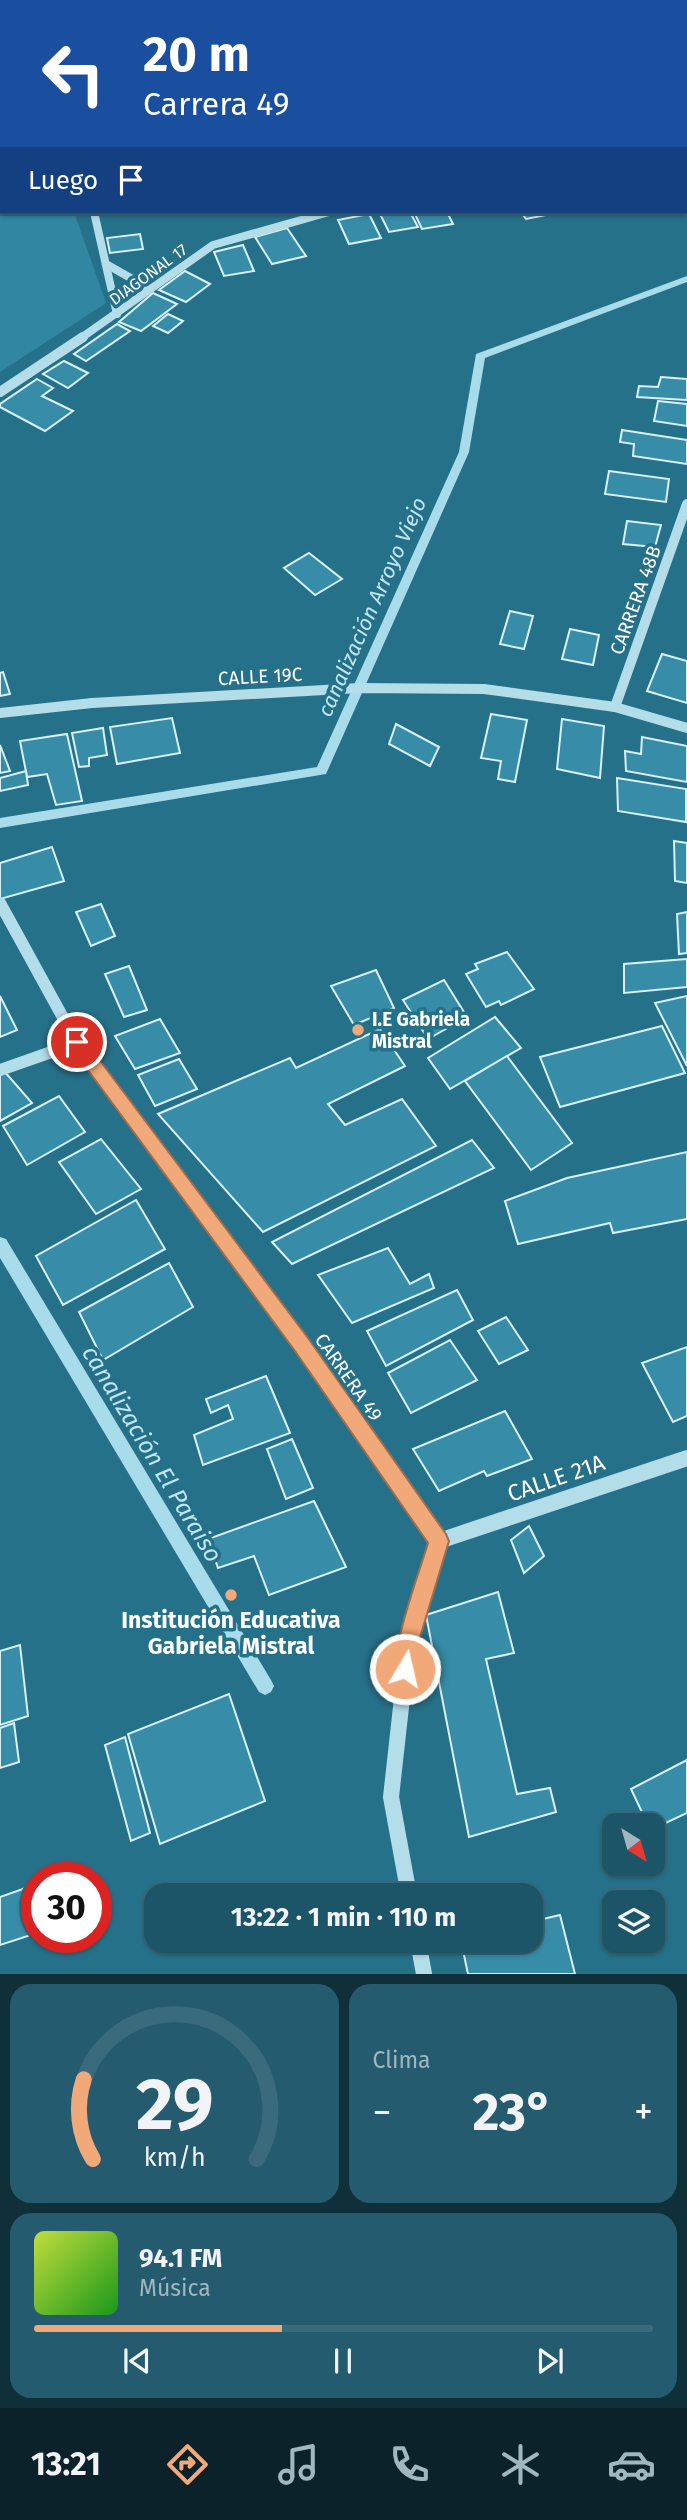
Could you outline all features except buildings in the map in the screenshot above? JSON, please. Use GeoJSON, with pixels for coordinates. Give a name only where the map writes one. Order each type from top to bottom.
{"type":"FeatureCollection","features":[{"type":"Feature","properties":{"kind":"street"},"geometry":{"type":"LineString","coordinates":[[94,214],[117,314]]}},
{"type":"Feature","properties":{"kind":"street","name":"DIAGONAL 17"},"geometry":{"type":"LineString","coordinates":[[0,392],[117,314],[213,245],[322,214]]}},
{"type":"Feature","properties":{"kind":"street"},"geometry":{"type":"LineString","coordinates":[[106,264],[150,289]]}},
{"type":"Feature","properties":{"kind":"street","name":"CARRERA 48B"},"geometry":{"type":"LineString","coordinates":[[615,707],[687,504]]}},
{"type":"Feature","properties":{"kind":"street","name":"CALLE 19C"},"geometry":{"type":"LineString","coordinates":[[0,713],[92,703],[368,688],[484,689],[615,707],[687,728]]}},
{"type":"Feature","properties":{"kind":"street","name":"CARRERA 49"},"geometry":{"type":"LineString","coordinates":[[0,903],[77,1042],[302,1345],[439,1541]]}},
{"type":"Feature","properties":{"kind":"street"},"geometry":{"type":"LineString","coordinates":[[0,1070],[77,1042]]}},
{"type":"Feature","properties":{"kind":"street","name":"CALLE 21A"},"geometry":{"type":"LineString","coordinates":[[439,1541],[687,1458]]}},
{"type":"Feature","properties":{"kind":"street"},"geometry":{"type":"LineString","coordinates":[[407,1883],[391,1797],[408,1644],[439,1541]]}},
{"type":"Feature","properties":{"kind":"street"},"geometry":{"type":"LineString","coordinates":[[420,1953],[424,1974]]}},
{"type":"Feature","properties":{"kind":"shaded area"},"geometry":{"type":"Polygon","coordinates":[[[0,214],[75,214],[106,303],[0,372],[0,214]]]}},
{"type":"Feature","properties":{"kind":"waterway","name":"canalización Arroyo Viejo"},"geometry":{"type":"LineString","coordinates":[[0,823],[322,771],[464,452],[480,356],[687,279]]}},
{"type":"Feature","properties":{"kind":"waterway","name":"canalización El Paraiso"},"geometry":{"type":"LineString","coordinates":[[0,1244],[265,1686]]}},
{"type":"Feature","properties":{"kind":"place","name":"I.E Gabriela Mistral"},"geometry":{"type":"Point","coordinates":[358,1030]}},
{"type":"Feature","properties":{"kind":"place","name":"Institución Educativa Gabriela Mistral"},"geometry":{"type":"Point","coordinates":[231,1595]}},
{"type":"Feature","properties":{"kind":"route"},"geometry":{"type":"LineString","coordinates":[[77,1042],[302,1345],[439,1541],[408,1644],[405,1669]]}}]}
